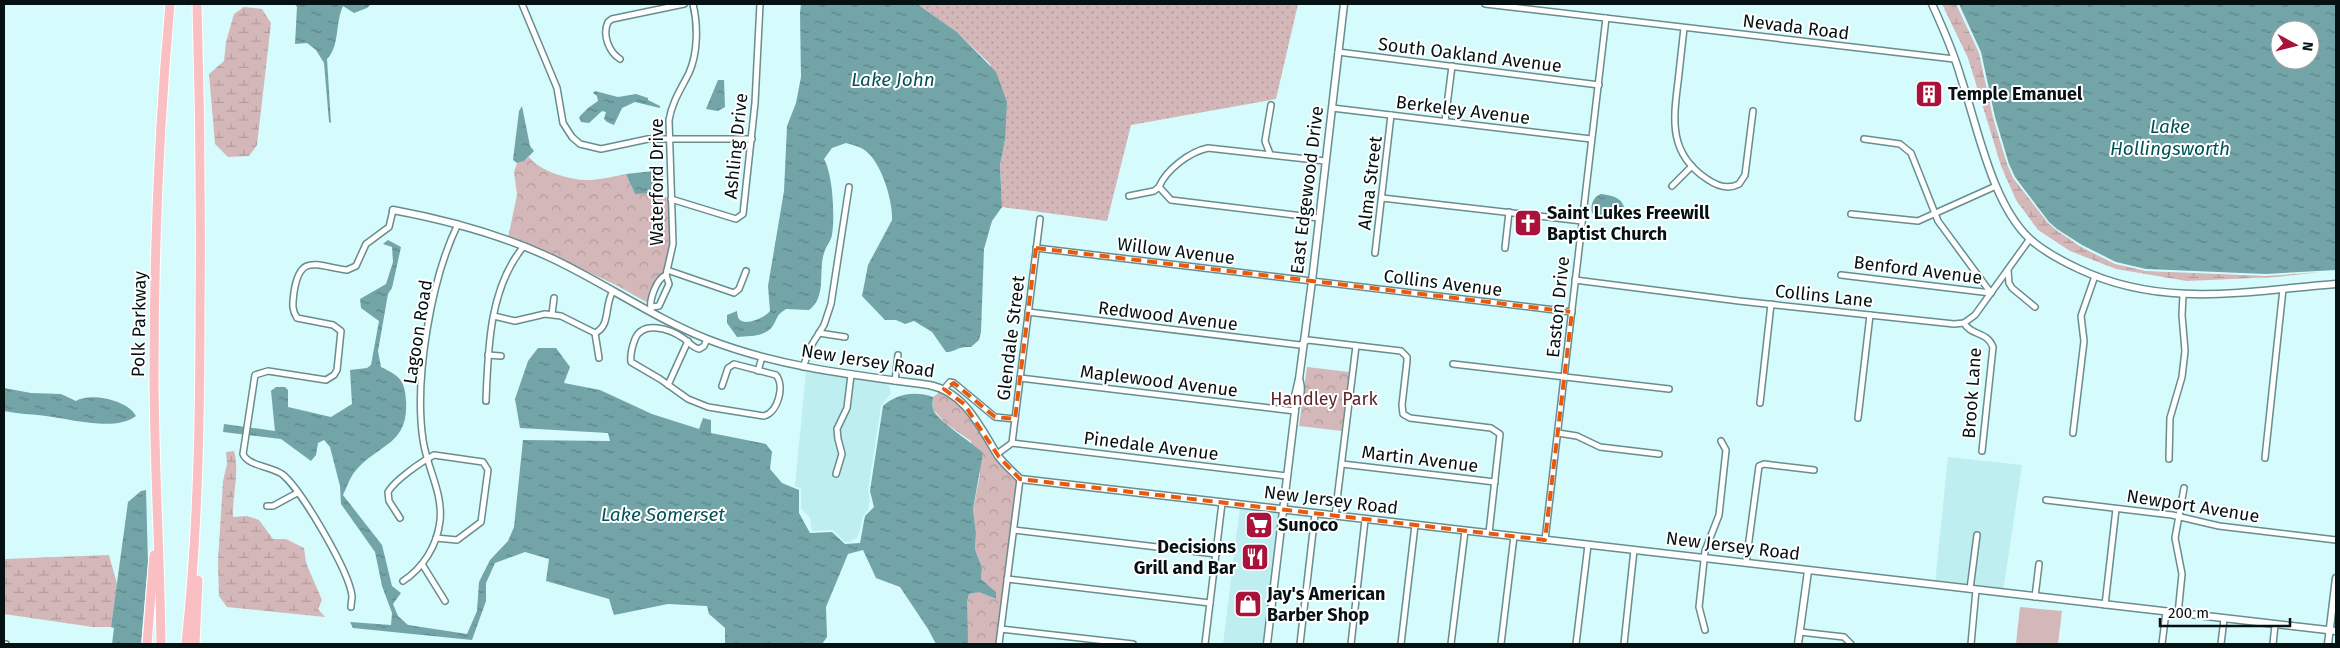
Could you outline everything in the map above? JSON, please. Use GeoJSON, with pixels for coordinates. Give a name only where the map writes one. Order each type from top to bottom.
{"type":"FeatureCollection","features":[{"type":"Feature","properties":{"kind":"highway","name":"Polk Parkway"},"geometry":{"type":"LineString","coordinates":[[161,644],[155,327],[158,177],[164,67],[170,4]]}},
{"type":"Feature","properties":{"kind":"highway"},"geometry":{"type":"LineString","coordinates":[[186,644],[193,569],[199,450],[200,215],[197,4]]}},
{"type":"Feature","properties":{"kind":"highway"},"geometry":{"type":"LineString","coordinates":[[195,644],[201,478],[199,450]]}},
{"type":"Feature","properties":{"kind":"highway"},"geometry":{"type":"LineString","coordinates":[[147,644],[153,582],[156,454]]}},
{"type":"Feature","properties":{"kind":"street"},"geometry":{"type":"LineString","coordinates":[[522,4],[557,88],[563,123],[572,138],[580,144],[601,149],[648,139],[752,139]]}},
{"type":"Feature","properties":{"kind":"street"},"geometry":{"type":"LineString","coordinates":[[620,59],[612,54],[609,46],[606,31],[608,22],[612,19],[684,4]]}},
{"type":"Feature","properties":{"kind":"street","name":"Waterford Drive"},"geometry":{"type":"LineString","coordinates":[[667,273],[660,280],[650,303],[651,309],[658,306],[669,284],[667,273],[673,244],[671,109],[688,74],[695,52],[696,21],[693,4]]}},
{"type":"Feature","properties":{"kind":"street","name":"Ashling Drive"},"geometry":{"type":"LineString","coordinates":[[671,199],[736,219],[740,218],[746,198],[752,139],[760,4]]}},
{"type":"Feature","properties":{"kind":"street","name":"East Edgewood Drive"},"geometry":{"type":"LineString","coordinates":[[1267,644],[1287,476],[1301,385],[1299,379],[1303,343],[1344,4]]}},
{"type":"Feature","properties":{"kind":"street","name":"Nevada Road"},"geometry":{"type":"LineString","coordinates":[[1485,4],[1954,59]]}},
{"type":"Feature","properties":{"kind":"street"},"geometry":{"type":"LineString","coordinates":[[1932,4],[1954,59],[1996,186],[2014,219],[2029,240],[2048,253],[2095,276],[2127,287],[2184,295],[2237,294],[2336,284]]}},
{"type":"Feature","properties":{"kind":"street","name":"Easton Drive"},"geometry":{"type":"LineString","coordinates":[[1545,540],[1606,18]]}},
{"type":"Feature","properties":{"kind":"street"},"geometry":{"type":"LineString","coordinates":[[1684,28],[1674,124],[1678,145],[1692,166],[1710,181],[1722,187],[1728,188],[1739,184],[1745,175],[1752,110]]}},
{"type":"Feature","properties":{"kind":"street","name":"South Oakland Avenue"},"geometry":{"type":"LineString","coordinates":[[1338,52],[1599,85]]}},
{"type":"Feature","properties":{"kind":"street"},"geometry":{"type":"LineString","coordinates":[[1445,121],[1452,66]]}},
{"type":"Feature","properties":{"kind":"street"},"geometry":{"type":"LineString","coordinates":[[1270,154],[1265,141],[1271,106]]}},
{"type":"Feature","properties":{"kind":"street","name":"Berkeley Avenue"},"geometry":{"type":"LineString","coordinates":[[1332,108],[1591,139]]}},
{"type":"Feature","properties":{"kind":"street","name":"Alma Street"},"geometry":{"type":"LineString","coordinates":[[1375,253],[1391,115]]}},
{"type":"Feature","properties":{"kind":"street"},"geometry":{"type":"LineString","coordinates":[[1864,139],[1894,142],[1906,147],[1913,158],[1935,214],[1952,242],[1991,293]]}},
{"type":"Feature","properties":{"kind":"street"},"geometry":{"type":"LineString","coordinates":[[1129,196],[1159,187],[1166,174],[1203,149],[1215,148],[1325,161]]}},
{"type":"Feature","properties":{"kind":"street"},"geometry":{"type":"LineString","coordinates":[[1672,186],[1692,166]]}},
{"type":"Feature","properties":{"kind":"street"},"geometry":{"type":"LineString","coordinates":[[1851,214],[1912,221],[1926,219],[1996,186]]}},
{"type":"Feature","properties":{"kind":"street"},"geometry":{"type":"LineString","coordinates":[[803,367],[811,346],[820,333],[831,304],[849,187]]}},
{"type":"Feature","properties":{"kind":"street"},"geometry":{"type":"LineString","coordinates":[[1159,187],[1170,200],[1319,218]]}},
{"type":"Feature","properties":{"kind":"street"},"geometry":{"type":"LineString","coordinates":[[1382,198],[1582,221]]}},
{"type":"Feature","properties":{"kind":"street"},"geometry":{"type":"LineString","coordinates":[[350,607],[352,597],[350,590],[333,550],[297,493],[282,475],[270,467],[250,462],[245,459],[243,454],[255,375],[268,372],[326,380],[334,375],[337,370],[341,331],[333,325],[297,318],[292,308],[297,275],[304,266],[352,269],[356,266],[366,244],[390,228],[393,210]]}},
{"type":"Feature","properties":{"kind":"street","name":"New Jersey Road"},"geometry":{"type":"LineString","coordinates":[[393,210],[458,224],[524,246],[707,339],[762,357],[803,367],[895,380],[944,390],[964,404],[997,454],[1020,479],[2333,631]]}},
{"type":"Feature","properties":{"kind":"street"},"geometry":{"type":"LineString","coordinates":[[1505,248],[1509,212]]}},
{"type":"Feature","properties":{"kind":"street","name":"Glendale Street"},"geometry":{"type":"LineString","coordinates":[[1012,443],[1040,219]]}},
{"type":"Feature","properties":{"kind":"street","name":"Lagoon Road"},"geometry":{"type":"LineString","coordinates":[[403,581],[422,564],[436,538],[440,520],[438,489],[427,459],[422,425],[422,387],[425,346],[435,293],[458,224]]}},
{"type":"Feature","properties":{"kind":"street"},"geometry":{"type":"LineString","coordinates":[[1964,323],[1975,314],[2029,240]]}},
{"type":"Feature","properties":{"kind":"street"},"geometry":{"type":"LineString","coordinates":[[486,401],[488,355],[494,316],[507,272],[524,246]]}},
{"type":"Feature","properties":{"kind":"street","name":"Willow Avenue"},"geometry":{"type":"LineString","coordinates":[[1036,248],[1312,281]]}},
{"type":"Feature","properties":{"kind":"street"},"geometry":{"type":"LineString","coordinates":[[2008,270],[2009,283],[2012,288],[2035,307]]}},
{"type":"Feature","properties":{"kind":"street"},"geometry":{"type":"LineString","coordinates":[[667,273],[734,293],[739,289],[746,271]]}},
{"type":"Feature","properties":{"kind":"street","name":"Benford Avenue"},"geometry":{"type":"LineString","coordinates":[[1841,275],[1991,293]]}},
{"type":"Feature","properties":{"kind":"street"},"geometry":{"type":"LineString","coordinates":[[2074,433],[2084,341],[2081,316],[2095,276]]}},
{"type":"Feature","properties":{"kind":"street","name":"Collins Lane"},"geometry":{"type":"LineString","coordinates":[[1575,280],[1947,324],[1964,323]]}},
{"type":"Feature","properties":{"kind":"street","name":"Collins Avenue"},"geometry":{"type":"LineString","coordinates":[[1312,281],[1572,312]]}},
{"type":"Feature","properties":{"kind":"street"},"geometry":{"type":"LineString","coordinates":[[2265,458],[2283,289]]}},
{"type":"Feature","properties":{"kind":"street"},"geometry":{"type":"LineString","coordinates":[[494,316],[515,321],[552,314],[568,318],[595,333],[601,331],[604,326],[609,297],[613,291]]}},
{"type":"Feature","properties":{"kind":"street"},"geometry":{"type":"LineString","coordinates":[[2169,459],[2170,418],[2182,377],[2185,351],[2182,315],[2184,295]]}},
{"type":"Feature","properties":{"kind":"street"},"geometry":{"type":"LineString","coordinates":[[552,314],[554,298]]}},
{"type":"Feature","properties":{"kind":"street"},"geometry":{"type":"LineString","coordinates":[[1760,404],[1771,304]]}},
{"type":"Feature","properties":{"kind":"street","name":"Redwood Avenue"},"geometry":{"type":"LineString","coordinates":[[1028,312],[1300,346],[1308,340],[1401,351],[1407,357],[1402,410],[1406,417],[1491,428],[1498,431],[1501,438],[1495,482]]}},
{"type":"Feature","properties":{"kind":"street"},"geometry":{"type":"LineString","coordinates":[[1858,418],[1870,315]]}},
{"type":"Feature","properties":{"kind":"street","name":"Brook Lane"},"geometry":{"type":"LineString","coordinates":[[1964,323],[1968,330],[1987,337],[1993,347],[1982,451]]}},
{"type":"Feature","properties":{"kind":"street"},"geometry":{"type":"LineString","coordinates":[[707,339],[702,349],[694,348],[688,341],[672,332],[654,328],[642,331],[635,340],[632,350],[632,362],[688,399],[708,407],[764,416],[772,413],[777,404],[779,380],[776,375],[734,364],[729,366],[722,386]]}},
{"type":"Feature","properties":{"kind":"street"},"geometry":{"type":"LineString","coordinates":[[595,333],[599,358]]}},
{"type":"Feature","properties":{"kind":"street"},"geometry":{"type":"LineString","coordinates":[[820,333],[845,337]]}},
{"type":"Feature","properties":{"kind":"street"},"geometry":{"type":"LineString","coordinates":[[668,385],[688,341]]}},
{"type":"Feature","properties":{"kind":"street"},"geometry":{"type":"LineString","coordinates":[[1335,516],[1356,346]]}},
{"type":"Feature","properties":{"kind":"street"},"geometry":{"type":"LineString","coordinates":[[488,355],[500,356]]}},
{"type":"Feature","properties":{"kind":"street"},"geometry":{"type":"LineString","coordinates":[[895,380],[898,355]]}},
{"type":"Feature","properties":{"kind":"street"},"geometry":{"type":"LineString","coordinates":[[758,371],[762,357]]}},
{"type":"Feature","properties":{"kind":"street"},"geometry":{"type":"LineString","coordinates":[[1452,364],[1669,389]]}},
{"type":"Feature","properties":{"kind":"street"},"geometry":{"type":"LineString","coordinates":[[836,474],[842,454],[837,429],[847,408],[851,375]]}},
{"type":"Feature","properties":{"kind":"street","name":"Maplewood Avenue"},"geometry":{"type":"LineString","coordinates":[[1020,378],[1296,408]]}},
{"type":"Feature","properties":{"kind":"street"},"geometry":{"type":"LineString","coordinates":[[944,390],[950,382],[954,383],[995,417],[1015,419]]}},
{"type":"Feature","properties":{"kind":"street"},"geometry":{"type":"LineString","coordinates":[[1558,433],[1577,436],[1600,447],[1659,454]]}},
{"type":"Feature","properties":{"kind":"street"},"geometry":{"type":"LineString","coordinates":[[1705,630],[1699,607],[1706,544],[1719,515],[1726,450],[1721,441]]}},
{"type":"Feature","properties":{"kind":"street"},"geometry":{"type":"LineString","coordinates":[[997,454],[1012,443]]}},
{"type":"Feature","properties":{"kind":"street","name":"Pinedale Avenue"},"geometry":{"type":"LineString","coordinates":[[1012,443],[1287,476]]}},
{"type":"Feature","properties":{"kind":"street"},"geometry":{"type":"LineString","coordinates":[[400,518],[389,500],[388,492],[392,486],[427,459],[434,455],[480,461],[488,467],[481,522],[457,540],[436,538]]}},
{"type":"Feature","properties":{"kind":"street","name":"Martin Avenue"},"geometry":{"type":"LineString","coordinates":[[1342,464],[1495,482]]}},
{"type":"Feature","properties":{"kind":"street"},"geometry":{"type":"LineString","coordinates":[[1746,563],[1760,466],[1764,464],[1814,470]]}},
{"type":"Feature","properties":{"kind":"street"},"geometry":{"type":"LineString","coordinates":[[999,644],[1020,479]]}},
{"type":"Feature","properties":{"kind":"street"},"geometry":{"type":"LineString","coordinates":[[1489,533],[1495,482]]}},
{"type":"Feature","properties":{"kind":"street"},"geometry":{"type":"LineString","coordinates":[[2178,614],[2182,574],[2175,538],[2178,516],[2182,508],[2184,488]]}},
{"type":"Feature","properties":{"kind":"street"},"geometry":{"type":"LineString","coordinates":[[267,506],[274,506],[297,493]]}},
{"type":"Feature","properties":{"kind":"street","name":"Newport Avenue"},"geometry":{"type":"LineString","coordinates":[[2046,500],[2178,516],[2218,526],[2336,540]]}},
{"type":"Feature","properties":{"kind":"street"},"geometry":{"type":"LineString","coordinates":[[1205,644],[1222,503]]}},
{"type":"Feature","properties":{"kind":"street"},"geometry":{"type":"LineString","coordinates":[[2104,605],[2116,509]]}},
{"type":"Feature","properties":{"kind":"street"},"geometry":{"type":"LineString","coordinates":[[1300,644],[1315,514]]}},
{"type":"Feature","properties":{"kind":"street"},"geometry":{"type":"LineString","coordinates":[[1351,644],[1365,520]]}},
{"type":"Feature","properties":{"kind":"street"},"geometry":{"type":"LineString","coordinates":[[1401,644],[1415,525]]}},
{"type":"Feature","properties":{"kind":"street"},"geometry":{"type":"LineString","coordinates":[[1014,530],[1216,554]]}},
{"type":"Feature","properties":{"kind":"street"},"geometry":{"type":"LineString","coordinates":[[1451,644],[1465,531]]}},
{"type":"Feature","properties":{"kind":"street"},"geometry":{"type":"LineString","coordinates":[[1971,644],[1976,534]]}},
{"type":"Feature","properties":{"kind":"street"},"geometry":{"type":"LineString","coordinates":[[1501,644],[1514,536]]}},
{"type":"Feature","properties":{"kind":"street"},"geometry":{"type":"LineString","coordinates":[[1576,644],[1588,545]]}},
{"type":"Feature","properties":{"kind":"street"},"geometry":{"type":"LineString","coordinates":[[1624,644],[1634,550]]}},
{"type":"Feature","properties":{"kind":"street"},"geometry":{"type":"LineString","coordinates":[[422,564],[445,601]]}},
{"type":"Feature","properties":{"kind":"street"},"geometry":{"type":"LineString","coordinates":[[2035,597],[2039,564]]}},
{"type":"Feature","properties":{"kind":"street"},"geometry":{"type":"LineString","coordinates":[[1798,644],[1808,570]]}},
{"type":"Feature","properties":{"kind":"street"},"geometry":{"type":"LineString","coordinates":[[2328,644],[2333,631],[2336,578]]}},
{"type":"Feature","properties":{"kind":"street"},"geometry":{"type":"LineString","coordinates":[[1007,579],[1210,603]]}},
{"type":"Feature","properties":{"kind":"street"},"geometry":{"type":"LineString","coordinates":[[2162,644],[2166,612]]}},
{"type":"Feature","properties":{"kind":"street"},"geometry":{"type":"LineString","coordinates":[[2221,644],[2224,619]]}},
{"type":"Feature","properties":{"kind":"street"},"geometry":{"type":"LineString","coordinates":[[2273,644],[2275,625]]}},
{"type":"Feature","properties":{"kind":"street"},"geometry":{"type":"LineString","coordinates":[[1001,629],[1133,644]]}},
{"type":"Feature","properties":{"kind":"street"},"geometry":{"type":"LineString","coordinates":[[1800,632],[1844,637],[1851,644]]}},
{"type":"Feature","properties":{"kind":"highlighted area"},"geometry":{"type":"Polygon","coordinates":[[[1036,248],[1572,312],[1545,540],[1020,479],[999,457],[964,404],[944,389],[954,383],[995,417],[1015,419],[1036,248]]]}},
{"type":"Feature","properties":{"kind":"shaded area"},"geometry":{"type":"Polygon","coordinates":[[[806,372],[888,382],[891,393],[881,406],[868,490],[870,500],[868,510],[863,516],[858,537],[850,542],[845,542],[833,530],[812,531],[810,518],[801,508],[801,489],[795,486],[806,372]]]}},
{"type":"Feature","properties":{"kind":"shaded area"},"geometry":{"type":"Polygon","coordinates":[[[1948,457],[2022,465],[2003,591],[1973,587],[1979,533],[1975,532],[1968,587],[1935,583],[1948,457]]]}},
{"type":"Feature","properties":{"kind":"shaded area"},"geometry":{"type":"Polygon","coordinates":[[[1240,507],[1280,512],[1265,644],[1223,644],[1240,507]]]}},
{"type":"Feature","properties":{"kind":"green space"},"geometry":{"type":"Polygon","coordinates":[[[917,4],[1298,4],[1276,99],[1131,125],[1107,221],[1002,207],[1000,165],[1005,140],[990,64],[957,32],[917,4]]]}},
{"type":"Feature","properties":{"kind":"green space"},"geometry":{"type":"Polygon","coordinates":[[[1942,4],[1956,4],[1979,53],[1993,118],[2013,178],[2048,223],[2056,230],[2081,247],[2115,264],[2146,271],[2266,276],[2321,272],[2277,277],[2187,281],[2116,269],[2070,251],[2038,230],[2016,200],[2001,166],[1968,58],[1942,4]]]}},
{"type":"Feature","properties":{"kind":"green space"},"geometry":{"type":"Polygon","coordinates":[[[244,7],[262,9],[271,23],[257,145],[249,156],[228,157],[215,144],[209,74],[224,61],[226,42],[234,14],[244,7]]]}},
{"type":"Feature","properties":{"kind":"green space"},"geometry":{"type":"Polygon","coordinates":[[[529,157],[549,171],[575,179],[591,180],[626,174],[635,194],[662,193],[669,203],[670,239],[668,260],[664,273],[654,287],[648,303],[616,285],[539,249],[508,238],[517,195],[514,172],[517,163],[529,157]]]}},
{"type":"Feature","properties":{"kind":"green space","name":"Handley Park"},"geometry":{"type":"Polygon","coordinates":[[[1307,367],[1349,372],[1342,431],[1299,426],[1307,367]]]}},
{"type":"Feature","properties":{"kind":"green space"},"geometry":{"type":"Polygon","coordinates":[[[944,389],[957,398],[997,454],[1020,479],[999,644],[968,644],[967,602],[969,594],[979,591],[995,599],[996,592],[981,579],[982,568],[975,549],[976,533],[973,509],[980,475],[971,441],[945,423],[933,409],[933,397],[944,389]]]}},
{"type":"Feature","properties":{"kind":"green space"},"geometry":{"type":"Polygon","coordinates":[[[234,451],[236,476],[233,517],[247,516],[259,520],[273,539],[286,539],[304,548],[306,563],[322,600],[318,609],[325,617],[227,607],[219,596],[218,562],[223,481],[227,464],[226,452],[234,451]]]}},
{"type":"Feature","properties":{"kind":"green space"},"geometry":{"type":"Polygon","coordinates":[[[109,555],[117,584],[111,627],[93,627],[4,614],[4,559],[109,555]]]}},
{"type":"Feature","properties":{"kind":"green space"},"geometry":{"type":"Polygon","coordinates":[[[2020,607],[2062,611],[2058,644],[2016,644],[2020,607]]]}},
{"type":"Feature","properties":{"kind":"water"},"geometry":{"type":"Polygon","coordinates":[[[295,4],[371,4],[367,8],[354,13],[343,6],[334,48],[327,59],[331,123],[329,122],[324,63],[316,50],[307,43],[295,44],[297,7],[295,4]]]}},
{"type":"Feature","properties":{"kind":"water","name":"Lake John"},"geometry":{"type":"Polygon","coordinates":[[[801,4],[917,4],[957,32],[996,72],[1007,102],[1005,140],[1000,165],[1002,207],[992,221],[984,249],[981,332],[979,340],[971,347],[963,347],[946,352],[932,332],[914,321],[905,324],[896,320],[885,320],[862,296],[868,265],[892,220],[892,212],[886,184],[877,165],[863,149],[846,143],[832,148],[824,159],[831,185],[833,227],[822,260],[820,291],[815,305],[809,310],[786,309],[779,314],[771,328],[763,334],[737,337],[727,323],[727,315],[737,311],[739,319],[750,322],[770,311],[768,286],[784,191],[787,126],[796,103],[801,77],[801,4]]]}},
{"type":"Feature","properties":{"kind":"water","name":"Lake Hollingsworth"},"geometry":{"type":"Polygon","coordinates":[[[1959,4],[2336,4],[2336,270],[2266,274],[2146,269],[2116,262],[2082,245],[2049,222],[2015,177],[2009,164],[1995,117],[1981,52],[1959,4]]]}},
{"type":"Feature","properties":{"kind":"water"},"geometry":{"type":"Polygon","coordinates":[[[718,80],[724,80],[725,107],[718,111],[706,109],[718,80]]]}},
{"type":"Feature","properties":{"kind":"water"},"geometry":{"type":"Polygon","coordinates":[[[595,91],[618,97],[636,94],[648,98],[648,100],[660,106],[660,108],[635,102],[622,108],[614,125],[604,119],[606,112],[602,111],[589,123],[581,122],[579,117],[598,101],[597,96],[593,93],[595,91]]]}},
{"type":"Feature","properties":{"kind":"water"},"geometry":{"type":"Polygon","coordinates":[[[522,106],[530,146],[534,151],[524,161],[517,163],[513,160],[519,111],[522,106]]]}},
{"type":"Feature","properties":{"kind":"water"},"geometry":{"type":"Polygon","coordinates":[[[663,170],[662,193],[635,194],[626,174],[663,170]]]}},
{"type":"Feature","properties":{"kind":"water"},"geometry":{"type":"Polygon","coordinates":[[[1601,194],[1620,200],[1625,211],[1610,217],[1592,213],[1591,207],[1593,202],[1601,194]]]}},
{"type":"Feature","properties":{"kind":"water","name":"Lake Somerset"},"geometry":{"type":"Polygon","coordinates":[[[388,240],[401,247],[392,288],[388,294],[378,351],[381,367],[397,376],[402,383],[406,401],[405,416],[402,428],[396,436],[371,456],[353,474],[343,495],[382,545],[392,586],[401,593],[393,604],[398,616],[408,625],[467,634],[477,611],[479,582],[490,560],[508,541],[514,527],[523,440],[610,441],[608,433],[520,428],[515,399],[528,361],[538,348],[556,348],[570,367],[564,383],[600,390],[652,414],[699,429],[703,418],[711,420],[711,433],[766,444],[772,452],[770,469],[782,483],[799,490],[799,513],[810,533],[832,532],[845,544],[860,543],[865,516],[874,507],[870,491],[883,406],[894,398],[907,394],[933,397],[933,409],[936,414],[983,453],[973,509],[976,533],[975,549],[982,568],[981,579],[996,592],[996,599],[979,592],[969,594],[967,602],[968,644],[936,644],[900,587],[876,578],[863,550],[848,554],[826,607],[827,637],[822,644],[725,644],[725,628],[709,614],[707,606],[668,604],[614,615],[609,599],[546,581],[549,559],[525,552],[495,563],[486,583],[486,601],[472,640],[353,628],[350,622],[391,625],[392,613],[382,586],[375,552],[341,504],[340,486],[330,447],[324,440],[318,443],[316,455],[311,461],[281,439],[223,432],[224,424],[275,431],[271,391],[276,387],[285,387],[288,390],[288,407],[331,417],[352,404],[350,370],[367,368],[371,365],[379,321],[361,308],[360,299],[386,284],[393,262],[392,247],[383,244],[388,240]]]}},
{"type":"Feature","properties":{"kind":"water"},"geometry":{"type":"Polygon","coordinates":[[[4,388],[31,393],[61,394],[76,401],[90,397],[108,399],[132,410],[136,416],[127,421],[105,424],[4,411],[4,388]]]}},
{"type":"Feature","properties":{"kind":"water"},"geometry":{"type":"Polygon","coordinates":[[[146,490],[148,564],[141,644],[112,644],[114,628],[111,627],[128,502],[141,491],[146,490]]]}},
{"type":"Feature","properties":{"kind":"place","name":"Temple Emanuel"},"geometry":{"type":"Point","coordinates":[1929,94]}},
{"type":"Feature","properties":{"kind":"place","name":"Saint Lukes Freewill Baptist Church"},"geometry":{"type":"Point","coordinates":[1528,223]}},
{"type":"Feature","properties":{"kind":"place","name":"Sunoco"},"geometry":{"type":"Point","coordinates":[1259,525]}},
{"type":"Feature","properties":{"kind":"place","name":"Decisions Grill and Bar"},"geometry":{"type":"Point","coordinates":[1255,557]}},
{"type":"Feature","properties":{"kind":"place","name":"Jay's American Barber Shop"},"geometry":{"type":"Point","coordinates":[1248,604]}}]}
